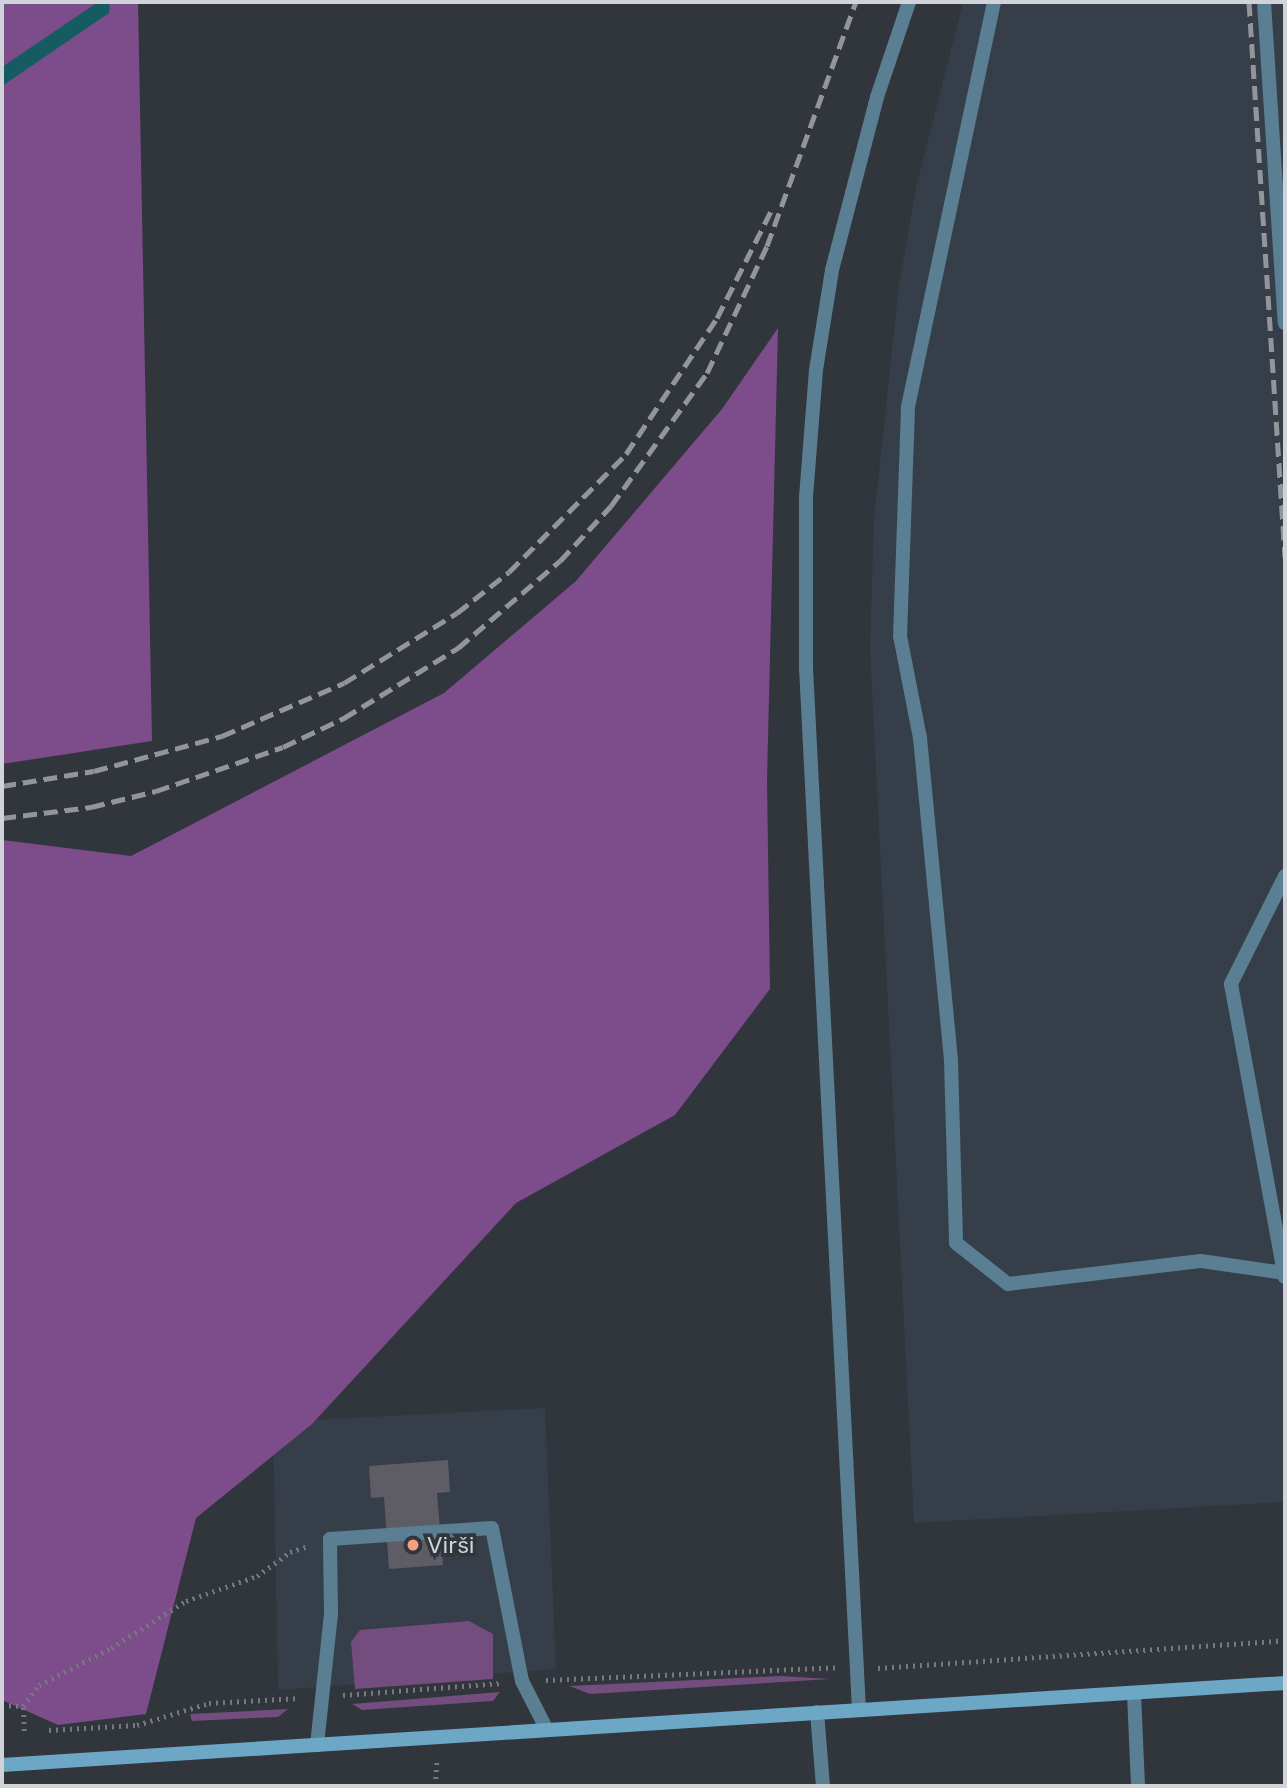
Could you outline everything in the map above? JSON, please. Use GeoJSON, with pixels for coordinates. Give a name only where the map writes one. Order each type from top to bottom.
{"type":"FeatureCollection","features":[{"type":"Feature","properties":{"kind":"main road"},"geometry":{"type":"LineString","coordinates":[[2,1765],[1285,1683]]}},
{"type":"Feature","properties":{"kind":"street"},"geometry":{"type":"LineString","coordinates":[[859,1710],[854,1667],[806,669],[806,497],[816,370],[832,270],[877,97],[909,2]]}},
{"type":"Feature","properties":{"kind":"street"},"geometry":{"type":"LineString","coordinates":[[994,2],[908,408],[900,622],[920,738],[951,1061],[956,1243],[1008,1284],[1201,1261],[1285,1275],[1231,984],[1285,876]]}},
{"type":"Feature","properties":{"kind":"street"},"geometry":{"type":"LineString","coordinates":[[1264,2],[1285,323]]}},
{"type":"Feature","properties":{"kind":"street"},"geometry":{"type":"LineString","coordinates":[[317,1745],[331,1614],[330,1539],[492,1528],[522,1681],[547,1730]]}},
{"type":"Feature","properties":{"kind":"street"},"geometry":{"type":"LineString","coordinates":[[1134,1694],[1138,1786]]}},
{"type":"Feature","properties":{"kind":"street"},"geometry":{"type":"LineString","coordinates":[[817,1712],[823,1786]]}},
{"type":"Feature","properties":{"kind":"path"},"geometry":{"type":"LineString","coordinates":[[24,1731],[23,1706],[39,1685],[111,1648],[186,1601],[257,1576],[290,1552],[330,1539]]}},
{"type":"Feature","properties":{"kind":"path"},"geometry":{"type":"LineString","coordinates":[[49,1730],[137,1725],[209,1703],[783,1666],[912,1668],[1285,1640]]}},
{"type":"Feature","properties":{"kind":"path"},"geometry":{"type":"LineString","coordinates":[[2,1705],[23,1706]]}},
{"type":"Feature","properties":{"kind":"shaded area"},"geometry":{"type":"Polygon","coordinates":[[[2,2],[138,2],[152,741],[2,764],[2,2]]]}},
{"type":"Feature","properties":{"kind":"shaded area"},"geometry":{"type":"Polygon","coordinates":[[[963,2],[1285,2],[1285,1502],[914,1523],[870,649],[874,519],[899,285],[916,188],[963,2]]]}},
{"type":"Feature","properties":{"kind":"shaded area"},"geometry":{"type":"Polygon","coordinates":[[[778,328],[767,780],[770,989],[675,1115],[516,1203],[312,1424],[196,1518],[146,1714],[58,1725],[2,1700],[2,840],[131,856],[444,693],[576,581],[722,409],[778,328]]]}},
{"type":"Feature","properties":{"kind":"shaded area","name":"Virši"},"geometry":{"type":"Polygon","coordinates":[[[545,1408],[556,1669],[278,1690],[273,1422],[545,1408]]]}},
{"type":"Feature","properties":{"kind":"shaded area"},"geometry":{"type":"Polygon","coordinates":[[[469,1621],[493,1634],[493,1679],[355,1689],[351,1642],[360,1630],[469,1621]]]}},
{"type":"Feature","properties":{"kind":"shaded area"},"geometry":{"type":"Polygon","coordinates":[[[781,1676],[830,1679],[590,1694],[569,1686],[781,1676]]]}},
{"type":"Feature","properties":{"kind":"shaded area"},"geometry":{"type":"Polygon","coordinates":[[[500,1692],[493,1701],[362,1710],[352,1704],[500,1692]]]}},
{"type":"Feature","properties":{"kind":"shaded area"},"geometry":{"type":"Polygon","coordinates":[[[288,1709],[278,1717],[192,1721],[190,1714],[288,1709]]]}},
{"type":"Feature","properties":{"kind":"water"},"geometry":{"type":"Polygon","coordinates":[[[98,2],[110,2],[109,13],[2,86],[2,67],[98,2]]]}},
{"type":"Feature","properties":{"kind":"building"},"geometry":{"type":"Polygon","coordinates":[[[448,1460],[450,1492],[437,1493],[443,1565],[389,1569],[384,1497],[371,1498],[369,1466],[448,1460]]]}},
{"type":"Feature","properties":{"kind":"railway"},"geometry":{"type":"LineString","coordinates":[[2,818],[91,807],[156,791],[283,747],[344,718],[458,648],[560,561],[611,506],[707,373],[767,246],[856,2]]}},
{"type":"Feature","properties":{"kind":"railway"},"geometry":{"type":"LineString","coordinates":[[1249,2],[1285,557]]}},
{"type":"Feature","properties":{"kind":"railway"},"geometry":{"type":"LineString","coordinates":[[2,786],[94,771],[222,736],[344,683],[457,613],[509,572],[626,454],[717,318],[772,209]]}},
{"type":"Feature","properties":{"kind":"place","name":"Virši"},"geometry":{"type":"Point","coordinates":[413,1545]}}]}
